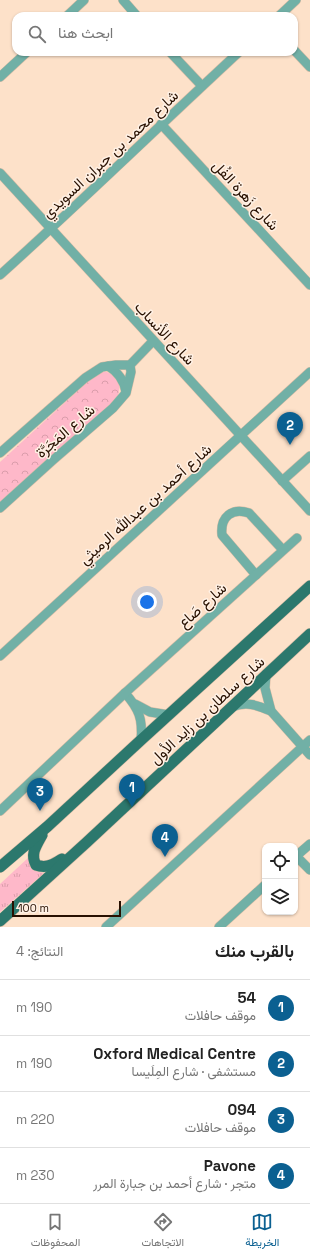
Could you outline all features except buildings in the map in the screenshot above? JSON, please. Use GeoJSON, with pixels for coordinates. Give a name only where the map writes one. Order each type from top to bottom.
{"type":"FeatureCollection","features":[{"type":"Feature","properties":{"kind":"main road","name":"شارع سلطان بن زايد الأول"},"geometry":{"type":"LineString","coordinates":[[0,867],[48,826],[310,586]]}},
{"type":"Feature","properties":{"kind":"main road","name":"شارع سلطان بن زايد الأول"},"geometry":{"type":"LineString","coordinates":[[0,921],[310,634]]}},
{"type":"Feature","properties":{"kind":"main road"},"geometry":{"type":"LineString","coordinates":[[48,826],[34,850],[33,858],[36,865],[42,867],[49,866],[87,842]]}},
{"type":"Feature","properties":{"kind":"main road"},"geometry":{"type":"LineString","coordinates":[[3,927],[13,910]]}},
{"type":"Feature","properties":{"kind":"street"},"geometry":{"type":"LineString","coordinates":[[71,12],[84,0]]}},
{"type":"Feature","properties":{"kind":"street"},"geometry":{"type":"LineString","coordinates":[[123,0],[134,12]]}},
{"type":"Feature","properties":{"kind":"street"},"geometry":{"type":"LineString","coordinates":[[283,12],[296,0]]}},
{"type":"Feature","properties":{"kind":"street"},"geometry":{"type":"LineString","coordinates":[[298,54],[309,64]]}},
{"type":"Feature","properties":{"kind":"street"},"geometry":{"type":"LineString","coordinates":[[0,77],[23,56]]}},
{"type":"Feature","properties":{"kind":"street"},"geometry":{"type":"LineString","coordinates":[[174,56],[202,86]]}},
{"type":"Feature","properties":{"kind":"street","name":"شارع محمد بن جبران السويدي"},"geometry":{"type":"LineString","coordinates":[[0,275],[236,56]]}},
{"type":"Feature","properties":{"kind":"street","name":"شارع زَهرة الفُل"},"geometry":{"type":"LineString","coordinates":[[161,124],[310,286]]}},
{"type":"Feature","properties":{"kind":"street","name":"شارع الأنساب"},"geometry":{"type":"LineString","coordinates":[[0,173],[240,436],[310,510]]}},
{"type":"Feature","properties":{"kind":"street"},"geometry":{"type":"LineString","coordinates":[[126,394],[131,372],[130,365],[153,341]]}},
{"type":"Feature","properties":{"kind":"street","name":"شارع المَجَرَّة"},"geometry":{"type":"LineString","coordinates":[[0,453],[85,378],[97,370],[108,366],[124,364],[130,365]]}},
{"type":"Feature","properties":{"kind":"street"},"geometry":{"type":"LineString","coordinates":[[108,366],[122,379],[126,394]]}},
{"type":"Feature","properties":{"kind":"street","name":"شارع أحمد بن عبدالله الرميثي"},"geometry":{"type":"LineString","coordinates":[[0,656],[310,372]]}},
{"type":"Feature","properties":{"kind":"street","name":"شارع المَجَرَّة"},"geometry":{"type":"LineString","coordinates":[[0,508],[113,408],[126,394]]}},
{"type":"Feature","properties":{"kind":"street"},"geometry":{"type":"LineString","coordinates":[[282,481],[310,456]]}},
{"type":"Feature","properties":{"kind":"street"},"geometry":{"type":"LineString","coordinates":[[256,575],[222,535],[222,523],[226,517],[237,511],[249,513],[283,550]]}},
{"type":"Feature","properties":{"kind":"street","name":"شارع صَاع"},"geometry":{"type":"LineString","coordinates":[[0,811],[125,693],[297,538]]}},
{"type":"Feature","properties":{"kind":"street"},"geometry":{"type":"LineString","coordinates":[[266,674],[264,688],[271,711]]}},
{"type":"Feature","properties":{"kind":"street"},"geometry":{"type":"LineString","coordinates":[[125,693],[135,704],[150,712],[169,715]]}},
{"type":"Feature","properties":{"kind":"street"},"geometry":{"type":"LineString","coordinates":[[135,704],[141,720],[141,740]]}},
{"type":"Feature","properties":{"kind":"street"},"geometry":{"type":"LineString","coordinates":[[230,707],[240,704],[251,704],[271,711],[307,744],[310,755]]}},
{"type":"Feature","properties":{"kind":"street"},"geometry":{"type":"LineString","coordinates":[[106,927],[307,744]]}},
{"type":"Feature","properties":{"kind":"street"},"geometry":{"type":"LineString","coordinates":[[298,855],[310,844]]}},
{"type":"Feature","properties":{"kind":"street"},"geometry":{"type":"LineString","coordinates":[[298,859],[310,870]]}},
{"type":"Feature","properties":{"kind":"street"},"geometry":{"type":"LineString","coordinates":[[219,927],[262,888]]}},
{"type":"Feature","properties":{"kind":"green space"},"geometry":{"type":"Polygon","coordinates":[[[101,372],[107,372],[117,377],[120,384],[118,398],[0,506],[0,462],[95,375],[101,372]]]}},
{"type":"Feature","properties":{"kind":"green space"},"geometry":{"type":"Polygon","coordinates":[[[28,858],[34,868],[44,873],[0,912],[0,884],[28,858]]]}},
{"type":"Feature","properties":{"kind":"place","name":"Oxford Medical Centre"},"geometry":{"type":"Point","coordinates":[290,445]}},
{"type":"Feature","properties":{"kind":"place","name":"54"},"geometry":{"type":"Point","coordinates":[132,807]}},
{"type":"Feature","properties":{"kind":"place","name":"094"},"geometry":{"type":"Point","coordinates":[40,811]}},
{"type":"Feature","properties":{"kind":"place","name":"Pavone"},"geometry":{"type":"Point","coordinates":[165,857]}}]}
